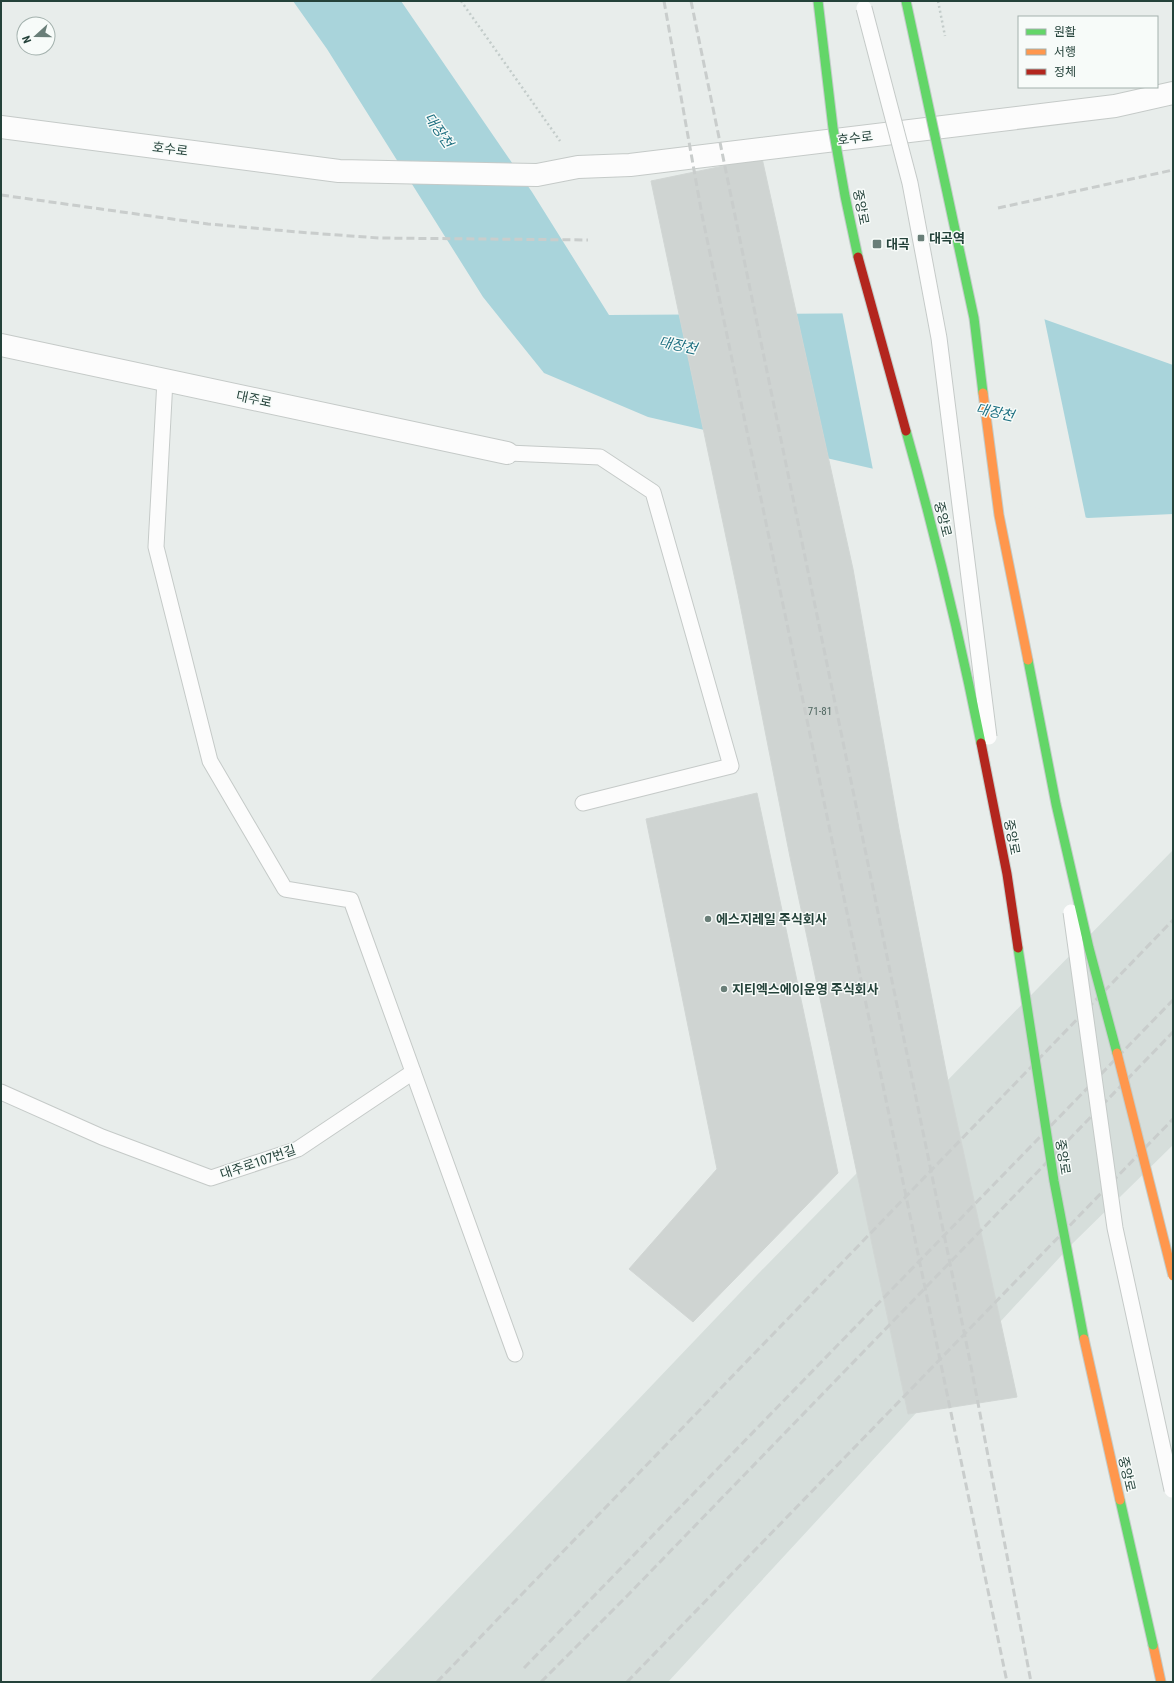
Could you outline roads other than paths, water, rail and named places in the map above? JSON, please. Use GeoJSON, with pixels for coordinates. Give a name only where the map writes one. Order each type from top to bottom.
{"type":"FeatureCollection","features":[{"type":"Feature","properties":{"kind":"main road","name":"중앙로"},"geometry":{"type":"LineString","coordinates":[[818,1],[833,128],[858,256],[929,513],[976,720],[1007,874],[1055,1189],[1085,1346],[1161,1682]]}},
{"type":"Feature","properties":{"kind":"main road"},"geometry":{"type":"LineString","coordinates":[[906,1],[974,318],[999,515],[1056,804],[1090,948],[1134,1116],[1173,1276]]}},
{"type":"Feature","properties":{"kind":"street","name":"호수로"},"geometry":{"type":"LineString","coordinates":[[1,127],[339,171],[537,175],[578,167],[630,166],[1115,106],[1173,93]]}},
{"type":"Feature","properties":{"kind":"street","name":"대주로"},"geometry":{"type":"LineString","coordinates":[[1,345],[507,453]]}},
{"type":"Feature","properties":{"kind":"lane"},"geometry":{"type":"LineString","coordinates":[[863,4],[910,183],[939,338],[1007,874]]}},
{"type":"Feature","properties":{"kind":"lane"},"geometry":{"type":"LineString","coordinates":[[165,380],[156,547],[210,761],[285,889],[351,900],[515,1354]]}},
{"type":"Feature","properties":{"kind":"lane"},"geometry":{"type":"LineString","coordinates":[[507,453],[600,456],[653,492],[731,766],[582,803]]}},
{"type":"Feature","properties":{"kind":"lane"},"geometry":{"type":"LineString","coordinates":[[1056,804],[1116,1228],[1172,1493]]}},
{"type":"Feature","properties":{"kind":"lane","name":"대주로107번길"},"geometry":{"type":"LineString","coordinates":[[1,1092],[102,1136],[211,1178],[298,1149],[413,1072]]}},
{"type":"Feature","properties":{"kind":"water","name":"대장천"},"geometry":{"type":"Polygon","coordinates":[[[293,1],[401,1],[532,192],[609,315],[1024,312],[1173,365],[1173,514],[1088,518],[648,417],[544,373],[483,297],[327,49],[293,1]]]}},
{"type":"Feature","properties":{"kind":"railway"},"geometry":{"type":"LineString","coordinates":[[664,1],[702,215],[1007,1682]]}},
{"type":"Feature","properties":{"kind":"railway"},"geometry":{"type":"LineString","coordinates":[[691,1],[970,1361],[1031,1682]]}},
{"type":"Feature","properties":{"kind":"railway"},"geometry":{"type":"LineString","coordinates":[[998,208],[1173,170]]}},
{"type":"Feature","properties":{"kind":"railway"},"geometry":{"type":"LineString","coordinates":[[1,195],[208,224],[310,233],[379,238],[588,240]]}},
{"type":"Feature","properties":{"kind":"railway"},"geometry":{"type":"LineString","coordinates":[[437,1682],[1173,920]]}},
{"type":"Feature","properties":{"kind":"railway"},"geometry":{"type":"LineString","coordinates":[[524,1668],[1173,1000]]}},
{"type":"Feature","properties":{"kind":"railway"},"geometry":{"type":"LineString","coordinates":[[541,1682],[627,1596],[1173,1032]]}},
{"type":"Feature","properties":{"kind":"railway"},"geometry":{"type":"LineString","coordinates":[[627,1682],[1173,1119]]}},
{"type":"Feature","properties":{"kind":"place","name":"대곡역"},"geometry":{"type":"Point","coordinates":[921,238]}},
{"type":"Feature","properties":{"kind":"place","name":"대곡"},"geometry":{"type":"Point","coordinates":[877,244]}},
{"type":"Feature","properties":{"kind":"place","name":"에스지레일 주식회사"},"geometry":{"type":"Point","coordinates":[708,919]}},
{"type":"Feature","properties":{"kind":"place","name":"지티엑스에이운영 주식회사"},"geometry":{"type":"Point","coordinates":[724,989]}}]}
